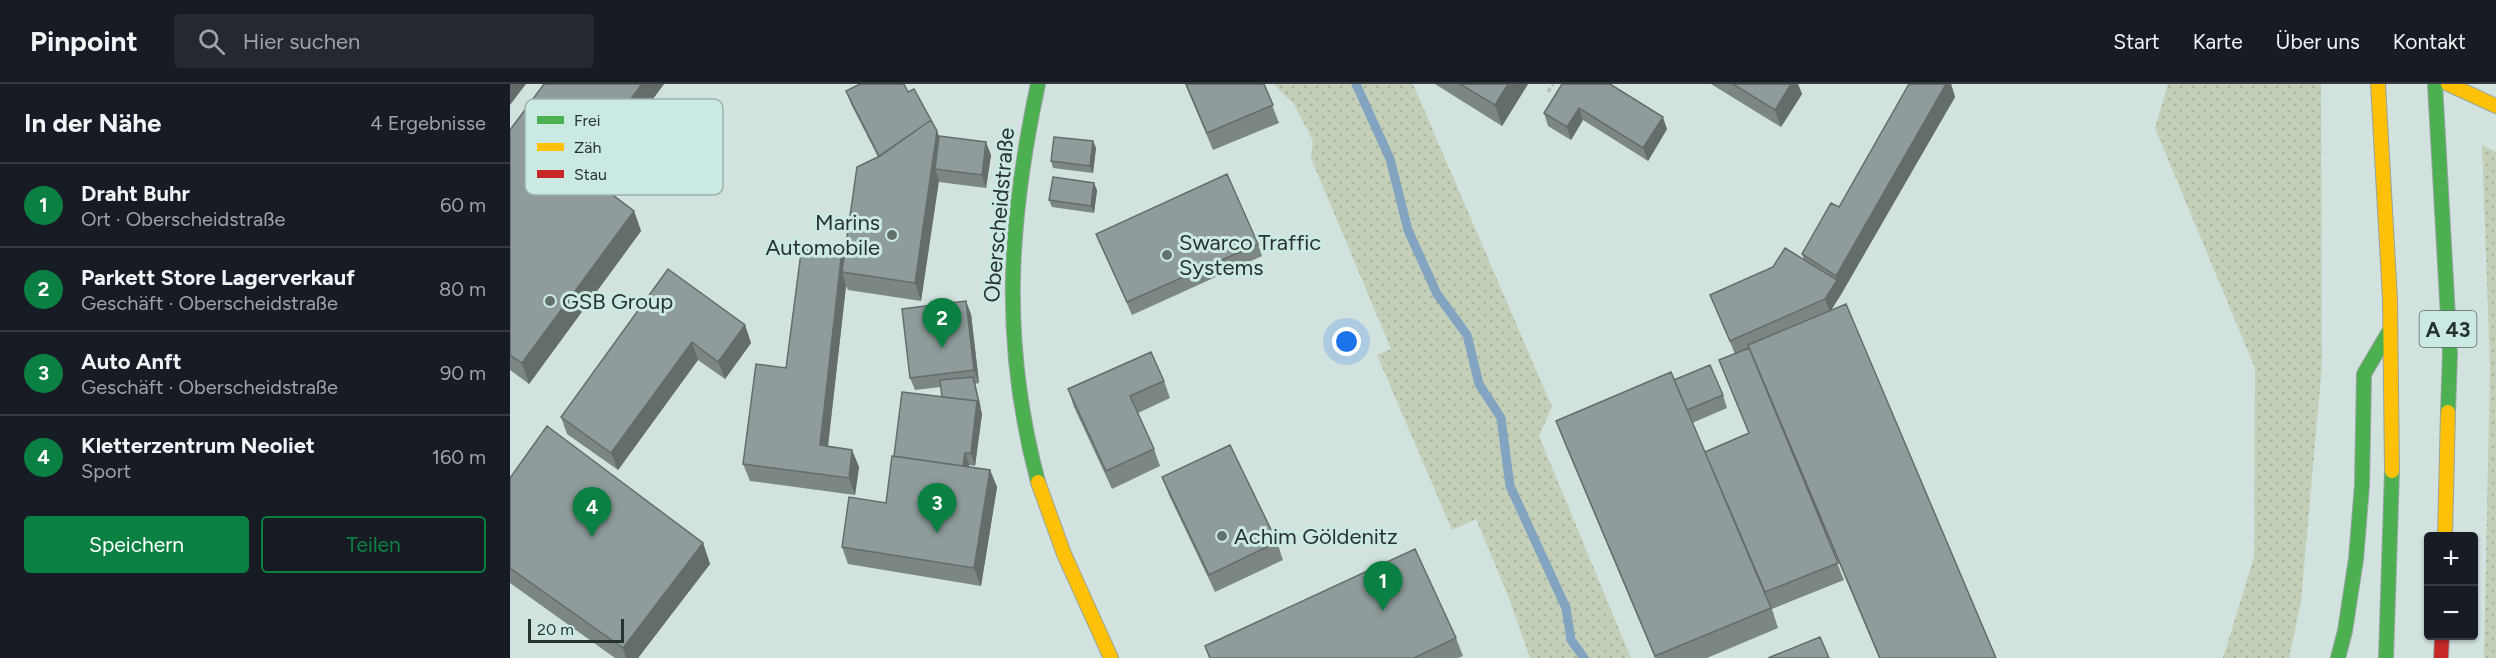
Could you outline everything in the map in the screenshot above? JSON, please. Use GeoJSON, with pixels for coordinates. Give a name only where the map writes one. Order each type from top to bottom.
{"type":"FeatureCollection","features":[{"type":"Feature","properties":{"kind":"main road","name":"Oberscheidstraße"},"geometry":{"type":"LineString","coordinates":[[1038,84],[1020,178],[1013,239],[1010,287],[1011,336],[1016,379],[1027,440],[1049,516],[1088,611],[1112,658]]}},
{"type":"Feature","properties":{"kind":"main road","name":"A 43"},"geometry":{"type":"LineString","coordinates":[[2435,84],[2450,353],[2445,532]]}},
{"type":"Feature","properties":{"kind":"main road"},"geometry":{"type":"LineString","coordinates":[[2448,84],[2496,106]]}},
{"type":"Feature","properties":{"kind":"main road","name":"A 43"},"geometry":{"type":"LineString","coordinates":[[2379,90],[2389,259],[2392,454],[2386,658]]}},
{"type":"Feature","properties":{"kind":"main road"},"geometry":{"type":"LineString","coordinates":[[2338,658],[2345,631],[2356,559],[2362,485],[2364,374],[2390,330]]}},
{"type":"Feature","properties":{"kind":"main road"},"geometry":{"type":"LineString","coordinates":[[2441,658],[2442,640]]}},
{"type":"Feature","properties":{"kind":"path"},"geometry":{"type":"LineString","coordinates":[[1548,92],[1553,84]]}},
{"type":"Feature","properties":{"kind":"green space"},"geometry":{"type":"Polygon","coordinates":[[[1273,84],[1413,84],[1552,407],[1539,436],[1631,658],[1530,658],[1509,598],[1476,519],[1452,530],[1377,355],[1391,349],[1311,158],[1313,141],[1294,104],[1273,84]]]}},
{"type":"Feature","properties":{"kind":"green space"},"geometry":{"type":"Polygon","coordinates":[[[2168,84],[2321,84],[2322,365],[2301,601],[2289,658],[2223,658],[2254,557],[2255,368],[2155,128],[2168,84]]]}},
{"type":"Feature","properties":{"kind":"green space"},"geometry":{"type":"Polygon","coordinates":[[[2482,145],[2496,152],[2496,658],[2484,658],[2490,367],[2482,145]]]}},
{"type":"Feature","properties":{"kind":"building"},"geometry":{"type":"Polygon","coordinates":[[[544,84],[642,84],[631,99],[533,99],[544,84]]]}},
{"type":"Feature","properties":{"kind":"building"},"geometry":{"type":"Polygon","coordinates":[[[860,84],[904,84],[908,92],[914,89],[931,120],[879,156],[846,91],[860,84]]]}},
{"type":"Feature","properties":{"kind":"building"},"geometry":{"type":"Polygon","coordinates":[[[1186,84],[1264,84],[1273,105],[1207,133],[1186,84]]]}},
{"type":"Feature","properties":{"kind":"building"},"geometry":{"type":"Polygon","coordinates":[[[1460,84],[1508,84],[1495,105],[1460,84]]]}},
{"type":"Feature","properties":{"kind":"building"},"geometry":{"type":"Polygon","coordinates":[[[1562,84],[1610,84],[1663,117],[1643,148],[1579,108],[1567,127],[1544,113],[1562,84]]]}},
{"type":"Feature","properties":{"kind":"building"},"geometry":{"type":"Polygon","coordinates":[[[1733,84],[1791,84],[1775,110],[1733,84]]]}},
{"type":"Feature","properties":{"kind":"building"},"geometry":{"type":"Polygon","coordinates":[[[1909,84],[1946,84],[1836,276],[1802,254],[1831,203],[1839,207],[1909,84]]]}},
{"type":"Feature","properties":{"kind":"building"},"geometry":{"type":"Polygon","coordinates":[[[525,110],[525,195],[613,195],[634,211],[522,363],[510,355],[510,130],[525,110]]]}},
{"type":"Feature","properties":{"kind":"building"},"geometry":{"type":"Polygon","coordinates":[[[931,120],[937,131],[915,283],[842,272],[857,167],[880,156],[931,120]]]}},
{"type":"Feature","properties":{"kind":"building"},"geometry":{"type":"Polygon","coordinates":[[[939,136],[986,142],[982,175],[935,169],[939,136]]]}},
{"type":"Feature","properties":{"kind":"building"},"geometry":{"type":"Polygon","coordinates":[[[1054,137],[1093,141],[1090,166],[1051,161],[1054,137]]]}},
{"type":"Feature","properties":{"kind":"building"},"geometry":{"type":"Polygon","coordinates":[[[1227,174],[1258,244],[1127,302],[1096,234],[1227,174]]]}},
{"type":"Feature","properties":{"kind":"building"},"geometry":{"type":"Polygon","coordinates":[[[1053,177],[1094,183],[1091,206],[1049,200],[1053,177]]]}},
{"type":"Feature","properties":{"kind":"building"},"geometry":{"type":"Polygon","coordinates":[[[802,245],[842,250],[820,445],[852,450],[849,478],[743,464],[756,364],[786,368],[802,245]]]}},
{"type":"Feature","properties":{"kind":"building"},"geometry":{"type":"Polygon","coordinates":[[[1785,248],[1837,280],[1825,299],[1730,341],[1710,295],[1773,267],[1785,248]]]}},
{"type":"Feature","properties":{"kind":"building"},"geometry":{"type":"Polygon","coordinates":[[[668,269],[745,325],[718,362],[692,342],[611,453],[561,417],[668,269]]]}},
{"type":"Feature","properties":{"kind":"building"},"geometry":{"type":"Polygon","coordinates":[[[966,301],[974,370],[910,378],[902,309],[966,301]]]}},
{"type":"Feature","properties":{"kind":"building"},"geometry":{"type":"Polygon","coordinates":[[[1846,304],[1996,658],[1880,658],[1748,345],[1846,304]]]}},
{"type":"Feature","properties":{"kind":"building"},"geometry":{"type":"Polygon","coordinates":[[[1749,348],[1838,563],[1765,592],[1705,452],[1749,433],[1719,360],[1749,348]]]}},
{"type":"Feature","properties":{"kind":"building"},"geometry":{"type":"Polygon","coordinates":[[[1151,352],[1164,381],[1130,396],[1154,449],[1106,471],[1068,389],[1151,352]]]}},
{"type":"Feature","properties":{"kind":"building"},"geometry":{"type":"Polygon","coordinates":[[[1710,365],[1723,395],[1687,410],[1674,380],[1710,365]]]}},
{"type":"Feature","properties":{"kind":"building"},"geometry":{"type":"Polygon","coordinates":[[[1671,372],[1771,608],[1655,656],[1556,421],[1671,372]]]}},
{"type":"Feature","properties":{"kind":"building"},"geometry":{"type":"Polygon","coordinates":[[[973,377],[980,407],[977,401],[942,397],[940,380],[973,377]]]}},
{"type":"Feature","properties":{"kind":"building"},"geometry":{"type":"Polygon","coordinates":[[[902,392],[977,401],[971,453],[965,453],[963,466],[894,456],[902,392]]]}},
{"type":"Feature","properties":{"kind":"building"},"geometry":{"type":"Polygon","coordinates":[[[547,426],[703,543],[623,648],[510,568],[510,478],[547,426]]]}},
{"type":"Feature","properties":{"kind":"building"},"geometry":{"type":"Polygon","coordinates":[[[1230,445],[1277,542],[1209,575],[1162,477],[1230,445]]]}},
{"type":"Feature","properties":{"kind":"building"},"geometry":{"type":"Polygon","coordinates":[[[892,456],[990,470],[974,568],[842,547],[849,497],[886,503],[892,456]]]}},
{"type":"Feature","properties":{"kind":"building"},"geometry":{"type":"Polygon","coordinates":[[[1415,549],[1456,638],[1414,658],[1210,658],[1205,646],[1415,549]]]}},
{"type":"Feature","properties":{"kind":"building"},"geometry":{"type":"Polygon","coordinates":[[[1820,637],[1829,658],[1768,658],[1820,637]]]}},
{"type":"Feature","properties":{"kind":"waterway"},"geometry":{"type":"LineString","coordinates":[[1356,84],[1390,159],[1408,230],[1437,294],[1467,335],[1479,384],[1501,418],[1510,486],[1566,608],[1571,640],[1584,658]]}},
{"type":"Feature","properties":{"kind":"traffic: fast"},"geometry":{"type":"LineString","coordinates":[[1038,84],[1020,186],[1013,283],[1018,381],[1026,431],[1038,482]]}},
{"type":"Feature","properties":{"kind":"traffic: fast"},"geometry":{"type":"LineString","coordinates":[[2435,84],[2450,353],[2448,412]]}},
{"type":"Feature","properties":{"kind":"traffic: fast"},"geometry":{"type":"LineString","coordinates":[[2338,658],[2345,631],[2356,559],[2362,485],[2364,374],[2390,330]]}},
{"type":"Feature","properties":{"kind":"traffic: fast"},"geometry":{"type":"LineString","coordinates":[[2386,658],[2392,471]]}},
{"type":"Feature","properties":{"kind":"traffic: slow"},"geometry":{"type":"LineString","coordinates":[[2378,84],[2390,299],[2392,471]]}},
{"type":"Feature","properties":{"kind":"traffic: slow"},"geometry":{"type":"LineString","coordinates":[[2448,84],[2496,106]]}},
{"type":"Feature","properties":{"kind":"traffic: slow"},"geometry":{"type":"LineString","coordinates":[[2445,532],[2448,412]]}},
{"type":"Feature","properties":{"kind":"traffic: slow"},"geometry":{"type":"LineString","coordinates":[[1038,482],[1064,554],[1111,658]]}},
{"type":"Feature","properties":{"kind":"traffic: jam"},"geometry":{"type":"LineString","coordinates":[[2441,658],[2442,640]]}},
{"type":"Feature","properties":{"kind":"place","name":"Marins Automobile"},"geometry":{"type":"Point","coordinates":[892,235]}},
{"type":"Feature","properties":{"kind":"place","name":"Swarco Traffic Systems"},"geometry":{"type":"Point","coordinates":[1167,255]}},
{"type":"Feature","properties":{"kind":"place","name":"GSB Group"},"geometry":{"type":"Point","coordinates":[550,301]}},
{"type":"Feature","properties":{"kind":"place","name":"Parkett Store Lagerverkauf"},"geometry":{"type":"Point","coordinates":[942,348]}},
{"type":"Feature","properties":{"kind":"place","name":"Auto Anft"},"geometry":{"type":"Point","coordinates":[937,533]}},
{"type":"Feature","properties":{"kind":"place","name":"Achim Göldenitz"},"geometry":{"type":"Point","coordinates":[1222,536]}},
{"type":"Feature","properties":{"kind":"place","name":"Kletterzentrum Neoliet"},"geometry":{"type":"Point","coordinates":[592,537]}},
{"type":"Feature","properties":{"kind":"place","name":"Draht Buhr"},"geometry":{"type":"Point","coordinates":[1383,611]}}]}
